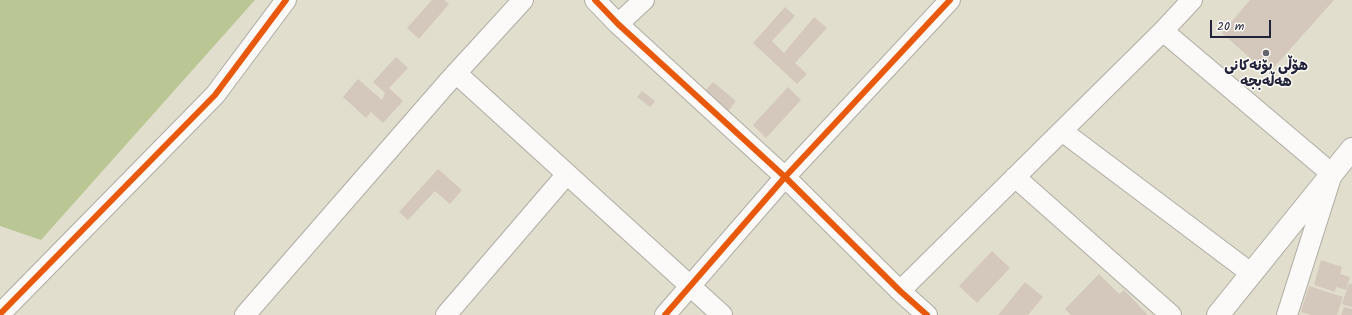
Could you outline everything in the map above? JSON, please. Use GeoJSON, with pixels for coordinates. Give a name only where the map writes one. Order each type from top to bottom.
{"type":"FeatureCollection","features":[{"type":"Feature","properties":{"kind":"street"},"geometry":{"type":"LineString","coordinates":[[0,314],[215,94],[286,0]]}},
{"type":"Feature","properties":{"kind":"street"},"geometry":{"type":"LineString","coordinates":[[249,314],[456,73],[523,0]]}},
{"type":"Feature","properties":{"kind":"street"},"geometry":{"type":"LineString","coordinates":[[595,0],[618,24],[785,177],[900,291],[927,315]]}},
{"type":"Feature","properties":{"kind":"street"},"geometry":{"type":"LineString","coordinates":[[618,24],[644,0]]}},
{"type":"Feature","properties":{"kind":"street"},"geometry":{"type":"LineString","coordinates":[[664,315],[785,177],[950,0]]}},
{"type":"Feature","properties":{"kind":"street"},"geometry":{"type":"LineString","coordinates":[[900,291],[1163,31],[1192,0]]}},
{"type":"Feature","properties":{"kind":"street"},"geometry":{"type":"LineString","coordinates":[[1163,31],[1332,174]]}},
{"type":"Feature","properties":{"kind":"street"},"geometry":{"type":"LineString","coordinates":[[456,73],[722,315]]}},
{"type":"Feature","properties":{"kind":"street"},"geometry":{"type":"LineString","coordinates":[[1062,131],[1252,274]]}},
{"type":"Feature","properties":{"kind":"street"},"geometry":{"type":"LineString","coordinates":[[1218,315],[1352,149]]}},
{"type":"Feature","properties":{"kind":"street"},"geometry":{"type":"LineString","coordinates":[[446,315],[567,174]]}},
{"type":"Feature","properties":{"kind":"street"},"geometry":{"type":"LineString","coordinates":[[1287,315],[1332,174]]}},
{"type":"Feature","properties":{"kind":"street"},"geometry":{"type":"LineString","coordinates":[[1015,178],[1171,315]]}},
{"type":"Feature","properties":{"kind":"green space"},"geometry":{"type":"Polygon","coordinates":[[[0,0],[255,0],[41,240],[0,226],[0,0]]]}},
{"type":"Feature","properties":{"kind":"building"},"geometry":{"type":"Polygon","coordinates":[[[432,0],[444,0],[449,4],[419,39],[407,28],[432,0]]]}},
{"type":"Feature","properties":{"kind":"building","name":"هۆڵی بۆنەکانی هەڵەبجە"},"geometry":{"type":"Polygon","coordinates":[[[1250,0],[1334,0],[1268,74],[1222,33],[1250,0]]]}},
{"type":"Feature","properties":{"kind":"building"},"geometry":{"type":"Polygon","coordinates":[[[785,7],[795,16],[772,41],[784,53],[814,17],[827,28],[795,63],[807,74],[797,84],[753,43],[785,7]]]}},
{"type":"Feature","properties":{"kind":"building"},"geometry":{"type":"Polygon","coordinates":[[[396,57],[408,68],[389,88],[403,101],[383,123],[371,112],[366,118],[343,97],[358,79],[382,100],[385,93],[373,82],[396,57]]]}},
{"type":"Feature","properties":{"kind":"building"},"geometry":{"type":"Polygon","coordinates":[[[713,82],[736,101],[727,113],[703,93],[713,82]]]}},
{"type":"Feature","properties":{"kind":"building"},"geometry":{"type":"Polygon","coordinates":[[[788,87],[801,100],[766,138],[753,125],[788,87]]]}},
{"type":"Feature","properties":{"kind":"building"},"geometry":{"type":"Polygon","coordinates":[[[642,91],[655,101],[650,107],[637,97],[642,91]]]}},
{"type":"Feature","properties":{"kind":"building"},"geometry":{"type":"Polygon","coordinates":[[[438,169],[462,190],[450,204],[435,191],[408,220],[399,212],[438,169]]]}},
{"type":"Feature","properties":{"kind":"building"},"geometry":{"type":"Polygon","coordinates":[[[992,251],[1010,268],[977,303],[959,286],[992,251]]]}},
{"type":"Feature","properties":{"kind":"building"},"geometry":{"type":"Polygon","coordinates":[[[1321,260],[1342,267],[1340,274],[1350,277],[1346,290],[1336,287],[1335,292],[1314,285],[1321,260]]]}},
{"type":"Feature","properties":{"kind":"building"},"geometry":{"type":"Polygon","coordinates":[[[1099,274],[1119,294],[1124,290],[1147,314],[1071,315],[1065,309],[1099,274]]]}},
{"type":"Feature","properties":{"kind":"building"},"geometry":{"type":"Polygon","coordinates":[[[1025,282],[1043,297],[1028,315],[998,315],[1025,282]]]}},
{"type":"Feature","properties":{"kind":"building"},"geometry":{"type":"Polygon","coordinates":[[[1349,283],[1352,284],[1352,307],[1342,304],[1349,283]]]}},
{"type":"Feature","properties":{"kind":"building"},"geometry":{"type":"Polygon","coordinates":[[[1309,286],[1343,297],[1337,315],[1311,315],[1301,312],[1309,286]]]}},
{"type":"Feature","properties":{"kind":"building"},"geometry":{"type":"Polygon","coordinates":[[[1344,307],[1352,309],[1352,315],[1341,315],[1344,307]]]}},
{"type":"Feature","properties":{"kind":"cycle path"},"geometry":{"type":"LineString","coordinates":[[0,314],[215,95],[286,0]]}},
{"type":"Feature","properties":{"kind":"cycle path"},"geometry":{"type":"LineString","coordinates":[[595,0],[618,24],[785,177],[900,291],[927,315]]}},
{"type":"Feature","properties":{"kind":"cycle path"},"geometry":{"type":"LineString","coordinates":[[665,315],[785,177],[950,0]]}},
{"type":"Feature","properties":{"kind":"place","name":"هۆڵی بۆنەکانی هەڵەبجە"},"geometry":{"type":"Point","coordinates":[1266,53]}}]}
